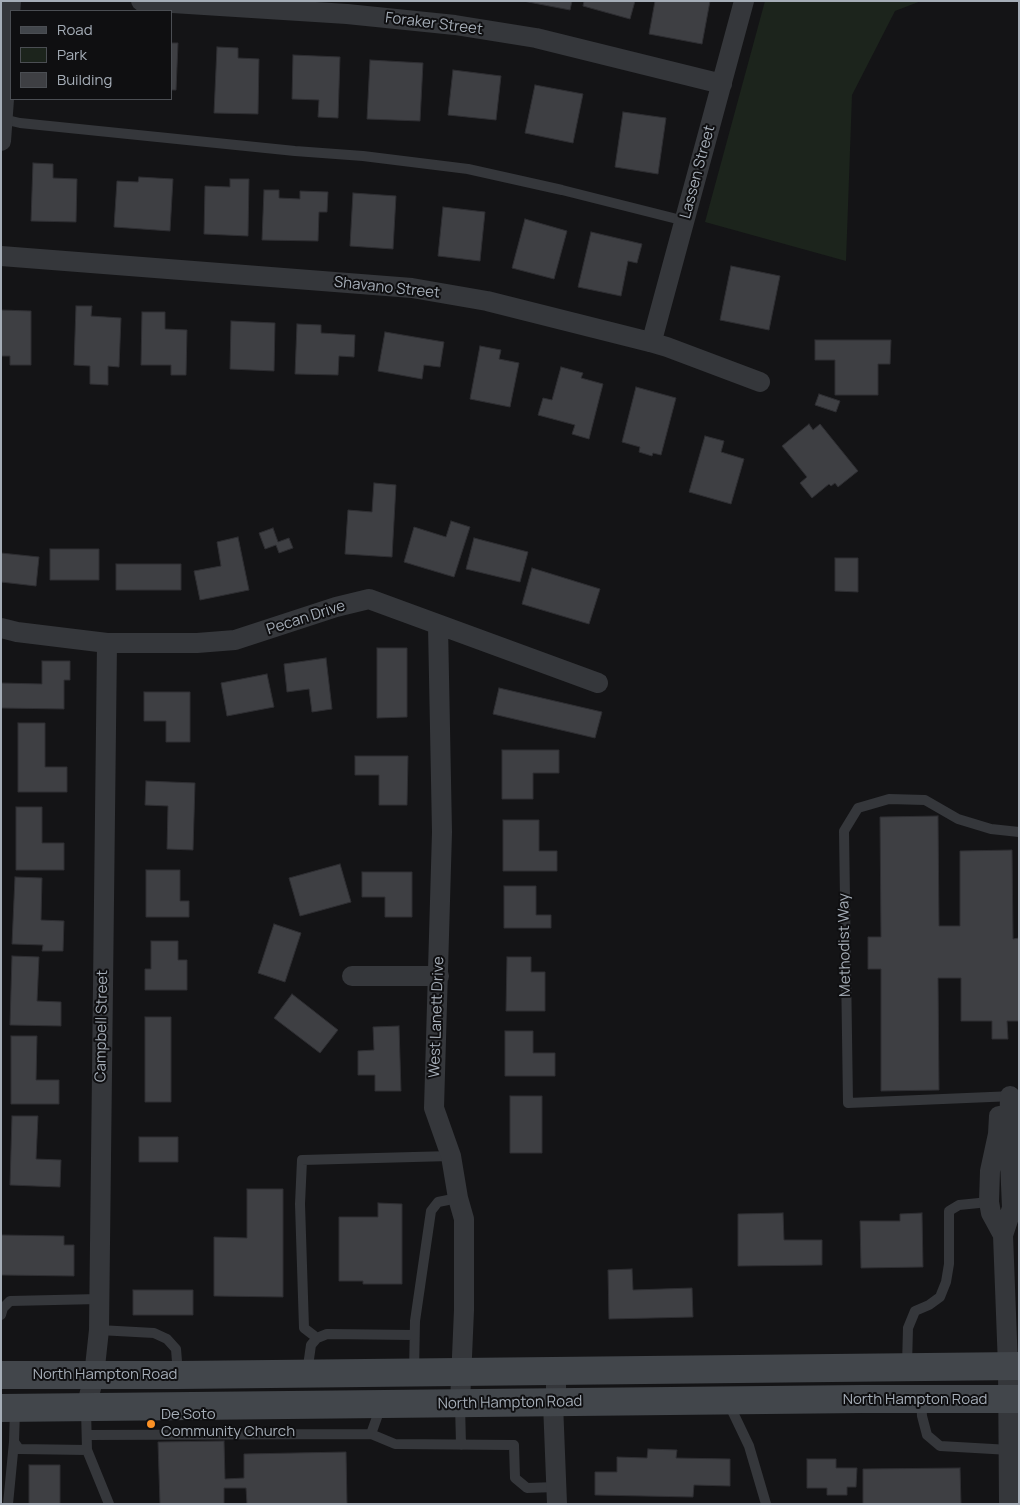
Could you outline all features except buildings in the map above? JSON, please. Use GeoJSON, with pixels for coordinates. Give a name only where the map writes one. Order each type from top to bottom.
{"type":"FeatureCollection","features":[{"type":"Feature","properties":{"kind":"main road","name":"North Hampton Road"},"geometry":{"type":"LineString","coordinates":[[1,1375],[94,1376],[1014,1366]]}},
{"type":"Feature","properties":{"kind":"main road"},"geometry":{"type":"LineString","coordinates":[[381,1373],[381,1404]]}},
{"type":"Feature","properties":{"kind":"main road"},"geometry":{"type":"LineString","coordinates":[[190,1375],[202,1406]]}},
{"type":"Feature","properties":{"kind":"main road","name":"North Hampton Road"},"geometry":{"type":"LineString","coordinates":[[8,1408],[921,1399],[1014,1400]]}},
{"type":"Feature","properties":{"kind":"street","name":"Lassen Street"},"geometry":{"type":"LineString","coordinates":[[650,342],[744,1]]}},
{"type":"Feature","properties":{"kind":"street","name":"Foraker Street"},"geometry":{"type":"LineString","coordinates":[[146,2],[274,6],[455,25],[536,38],[722,84]]}},
{"type":"Feature","properties":{"kind":"street"},"geometry":{"type":"LineString","coordinates":[[1,141],[10,16]]}},
{"type":"Feature","properties":{"kind":"street","name":"Shavano Street"},"geometry":{"type":"LineString","coordinates":[[1,256],[412,288],[487,301],[650,342],[760,382]]}},
{"type":"Feature","properties":{"kind":"street","name":"Pecan Drive"},"geometry":{"type":"LineString","coordinates":[[1,628],[17,632],[107,643],[197,643],[235,640],[336,607],[369,599],[598,683]]}},
{"type":"Feature","properties":{"kind":"street","name":"West Lanett Drive"},"geometry":{"type":"LineString","coordinates":[[438,625],[442,832],[434,1108],[451,1156],[458,1198],[464,1219],[460,1404]]}},
{"type":"Feature","properties":{"kind":"street","name":"Campbell Street"},"geometry":{"type":"LineString","coordinates":[[86,1408],[94,1376],[98,1330],[107,643]]}},
{"type":"Feature","properties":{"kind":"street"},"geometry":{"type":"LineString","coordinates":[[352,976],[439,976]]}},
{"type":"Feature","properties":{"kind":"street"},"geometry":{"type":"LineString","coordinates":[[1003,1235],[991,1213],[989,1202],[990,1171],[998,1134],[1010,1096]]}},
{"type":"Feature","properties":{"kind":"street"},"geometry":{"type":"LineString","coordinates":[[1010,1096],[1009,1136],[1012,1208],[1003,1235],[1014,1366],[1014,1400],[1010,1450],[1013,1493]]}},
{"type":"Feature","properties":{"kind":"street"},"geometry":{"type":"LineString","coordinates":[[556,1371],[556,1389],[553,1403],[557,1495]]}},
{"type":"Feature","properties":{"kind":"lane"},"geometry":{"type":"LineString","coordinates":[[3,119],[20,123],[295,151],[364,156],[468,169],[562,190],[684,222]]}},
{"type":"Feature","properties":{"kind":"lane","name":"Methodist Way"},"geometry":{"type":"LineString","coordinates":[[1010,1096],[848,1103],[844,831],[858,808],[889,799],[925,800],[958,819],[991,829],[1019,832]]}},
{"type":"Feature","properties":{"kind":"lane"},"geometry":{"type":"LineString","coordinates":[[317,1338],[304,1328],[300,1204],[302,1160],[451,1156]]}},
{"type":"Feature","properties":{"kind":"lane"},"geometry":{"type":"LineString","coordinates":[[414,1373],[415,1321],[431,1211],[438,1202],[458,1198]]}},
{"type":"Feature","properties":{"kind":"lane"},"geometry":{"type":"LineString","coordinates":[[907,1368],[908,1328],[914,1311],[929,1306],[940,1297],[946,1282],[950,1264],[950,1211],[959,1205],[989,1202]]}},
{"type":"Feature","properties":{"kind":"lane"},"geometry":{"type":"LineString","coordinates":[[1,1315],[3,1308],[10,1301],[98,1299]]}},
{"type":"Feature","properties":{"kind":"lane"},"geometry":{"type":"LineString","coordinates":[[98,1330],[154,1332],[167,1339],[176,1349],[190,1375]]}},
{"type":"Feature","properties":{"kind":"lane"},"geometry":{"type":"LineString","coordinates":[[306,1374],[311,1345],[317,1338],[327,1334],[414,1335]]}},
{"type":"Feature","properties":{"kind":"lane"},"geometry":{"type":"LineString","coordinates":[[921,1399],[922,1416],[927,1434],[940,1446],[1010,1450]]}},
{"type":"Feature","properties":{"kind":"lane"},"geometry":{"type":"LineString","coordinates":[[728,1401],[749,1446],[766,1504]]}},
{"type":"Feature","properties":{"kind":"lane"},"geometry":{"type":"LineString","coordinates":[[371,1434],[381,1404]]}},
{"type":"Feature","properties":{"kind":"lane"},"geometry":{"type":"LineString","coordinates":[[460,1404],[461,1445]]}},
{"type":"Feature","properties":{"kind":"lane"},"geometry":{"type":"LineString","coordinates":[[8,1408],[14,1442],[8,1504]]}},
{"type":"Feature","properties":{"kind":"lane"},"geometry":{"type":"LineString","coordinates":[[86,1408],[87,1450],[109,1504]]}},
{"type":"Feature","properties":{"kind":"lane"},"geometry":{"type":"LineString","coordinates":[[87,1435],[371,1434],[395,1444],[514,1445],[515,1478],[527,1488],[557,1495]]}},
{"type":"Feature","properties":{"kind":"lane"},"geometry":{"type":"LineString","coordinates":[[14,1442],[20,1449],[87,1450]]}},
{"type":"Feature","properties":{"kind":"green space"},"geometry":{"type":"Polygon","coordinates":[[[765,1],[921,1],[895,11],[852,95],[846,261],[705,222],[765,1]]]}},
{"type":"Feature","properties":{"kind":"place","name":"De Soto Community Church"},"geometry":{"type":"Point","coordinates":[151,1424]}}]}
